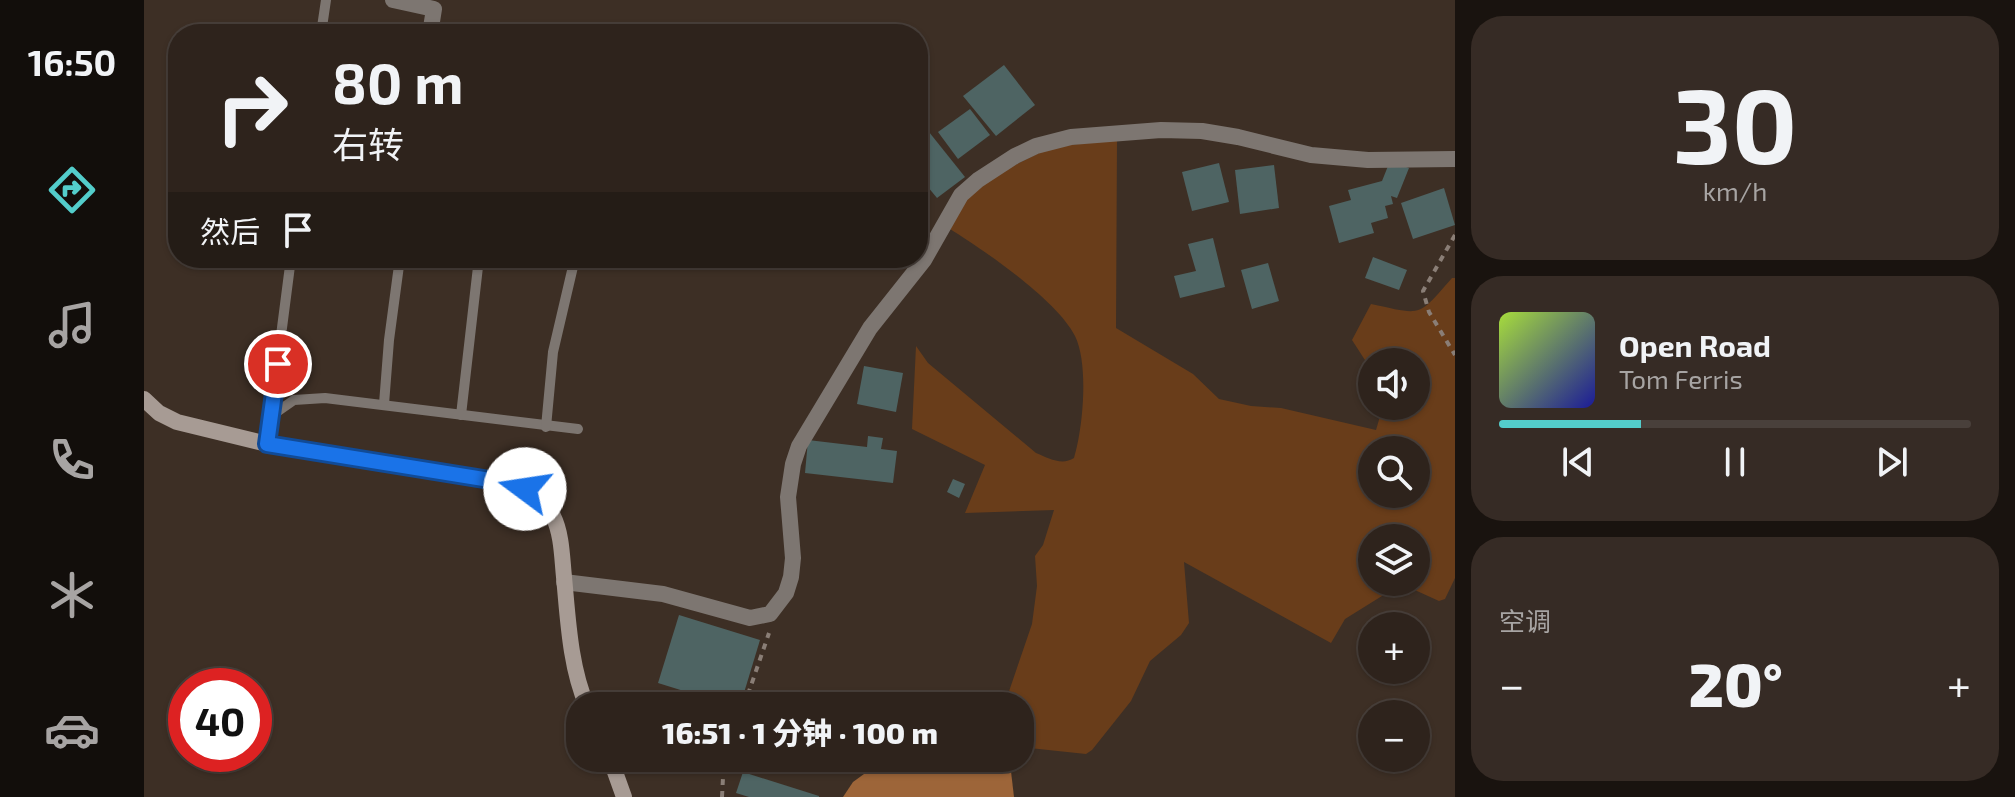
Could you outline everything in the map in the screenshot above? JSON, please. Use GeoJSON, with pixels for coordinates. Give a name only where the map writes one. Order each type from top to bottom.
{"type":"FeatureCollection","features":[{"type":"Feature","properties":{"kind":"street"},"geometry":{"type":"LineString","coordinates":[[393,0],[434,9],[432,24]]}},
{"type":"Feature","properties":{"kind":"street"},"geometry":{"type":"LineString","coordinates":[[928,252],[952,207],[978,180],[1015,156],[1071,137],[1161,130],[1202,131],[1311,155],[1368,160],[1455,159]]}},
{"type":"Feature","properties":{"kind":"street"},"geometry":{"type":"LineString","coordinates":[[564,582],[663,594],[750,618],[761,618],[777,608],[791,577],[793,558],[788,497],[799,446],[870,328],[918,268]]}},
{"type":"Feature","properties":{"kind":"street"},"geometry":{"type":"LineString","coordinates":[[144,399],[159,413],[177,422],[267,444],[496,481],[525,489],[539,499],[553,516],[561,543],[577,672],[583,692]]}},
{"type":"Feature","properties":{"kind":"street"},"geometry":{"type":"LineString","coordinates":[[615,772],[624,797]]}},
{"type":"Feature","properties":{"kind":"lane"},"geometry":{"type":"LineString","coordinates":[[322,24],[326,0]]}},
{"type":"Feature","properties":{"kind":"lane"},"geometry":{"type":"LineString","coordinates":[[267,444],[290,268]]}},
{"type":"Feature","properties":{"kind":"lane"},"geometry":{"type":"LineString","coordinates":[[384,404],[399,268]]}},
{"type":"Feature","properties":{"kind":"lane"},"geometry":{"type":"LineString","coordinates":[[461,415],[478,268]]}},
{"type":"Feature","properties":{"kind":"lane"},"geometry":{"type":"LineString","coordinates":[[546,427],[553,352],[573,268]]}},
{"type":"Feature","properties":{"kind":"lane"},"geometry":{"type":"LineString","coordinates":[[271,416],[294,400],[325,398],[578,429]]}},
{"type":"Feature","properties":{"kind":"path"},"geometry":{"type":"LineString","coordinates":[[1455,235],[1423,291],[1429,312],[1455,355]]}},
{"type":"Feature","properties":{"kind":"path"},"geometry":{"type":"LineString","coordinates":[[749,692],[777,608]]}},
{"type":"Feature","properties":{"kind":"path"},"geometry":{"type":"LineString","coordinates":[[722,797],[723,772]]}},
{"type":"Feature","properties":{"kind":"shaded area"},"geometry":{"type":"Polygon","coordinates":[[[1117,140],[1116,328],[1193,374],[1219,399],[1281,408],[1376,430],[1379,420],[1430,420],[1430,348],[1358,349],[1352,340],[1371,304],[1418,310],[1455,278],[1455,578],[1445,599],[1439,601],[1428,596],[1430,524],[1358,524],[1358,596],[1382,596],[1345,619],[1331,643],[1184,562],[1189,623],[1181,635],[1150,661],[1131,701],[1092,750],[1086,754],[1034,748],[1034,692],[1009,692],[1032,624],[1037,586],[1035,556],[1043,545],[1054,510],[965,513],[985,465],[912,429],[916,346],[928,363],[1036,453],[1060,461],[1074,458],[1083,397],[1082,363],[1075,336],[1037,292],[950,229],[964,200],[995,175],[1051,147],[1117,140]]]}},
{"type":"Feature","properties":{"kind":"shaded area"},"geometry":{"type":"Polygon","coordinates":[[[867,772],[1011,772],[1014,797],[843,797],[853,782],[867,772]]]}},
{"type":"Feature","properties":{"kind":"building"},"geometry":{"type":"Polygon","coordinates":[[[1004,65],[1035,105],[996,136],[963,96],[1004,65]]]}},
{"type":"Feature","properties":{"kind":"building"},"geometry":{"type":"Polygon","coordinates":[[[970,109],[990,135],[958,159],[938,132],[970,109]]]}},
{"type":"Feature","properties":{"kind":"building"},"geometry":{"type":"Polygon","coordinates":[[[928,133],[965,177],[937,198],[928,187],[928,133]]]}},
{"type":"Feature","properties":{"kind":"building"},"geometry":{"type":"Polygon","coordinates":[[[1390,161],[1409,168],[1397,198],[1391,196],[1393,204],[1385,206],[1388,218],[1371,223],[1374,233],[1339,243],[1329,206],[1351,200],[1348,190],[1382,181],[1390,161]]]}},
{"type":"Feature","properties":{"kind":"building"},"geometry":{"type":"Polygon","coordinates":[[[1219,163],[1229,202],[1192,211],[1182,172],[1219,163]]]}},
{"type":"Feature","properties":{"kind":"building"},"geometry":{"type":"Polygon","coordinates":[[[1274,165],[1279,208],[1240,214],[1235,170],[1274,165]]]}},
{"type":"Feature","properties":{"kind":"building"},"geometry":{"type":"Polygon","coordinates":[[[1444,188],[1455,225],[1413,239],[1401,203],[1444,188]]]}},
{"type":"Feature","properties":{"kind":"building"},"geometry":{"type":"Polygon","coordinates":[[[1213,238],[1225,287],[1180,298],[1174,276],[1196,271],[1188,244],[1213,238]]]}},
{"type":"Feature","properties":{"kind":"building"},"geometry":{"type":"Polygon","coordinates":[[[1373,257],[1407,270],[1399,290],[1365,278],[1373,257]]]}},
{"type":"Feature","properties":{"kind":"building"},"geometry":{"type":"Polygon","coordinates":[[[1268,263],[1279,301],[1252,309],[1241,270],[1268,263]]]}},
{"type":"Feature","properties":{"kind":"building"},"geometry":{"type":"Polygon","coordinates":[[[864,366],[903,373],[896,412],[857,404],[864,366]]]}},
{"type":"Feature","properties":{"kind":"building"},"geometry":{"type":"Polygon","coordinates":[[[868,436],[883,438],[881,449],[897,451],[893,483],[805,473],[808,440],[867,447],[868,436]]]}},
{"type":"Feature","properties":{"kind":"building"},"geometry":{"type":"Polygon","coordinates":[[[953,479],[965,484],[959,498],[947,492],[953,479]]]}},
{"type":"Feature","properties":{"kind":"building"},"geometry":{"type":"Polygon","coordinates":[[[679,615],[760,640],[744,692],[687,692],[658,683],[679,615]]]}},
{"type":"Feature","properties":{"kind":"building"},"geometry":{"type":"Polygon","coordinates":[[[743,772],[819,797],[749,797],[736,793],[743,772]]]}},
{"type":"Feature","properties":{"kind":"route"},"geometry":{"type":"LineString","coordinates":[[278,364],[267,444],[496,481],[525,489]]}}]}
